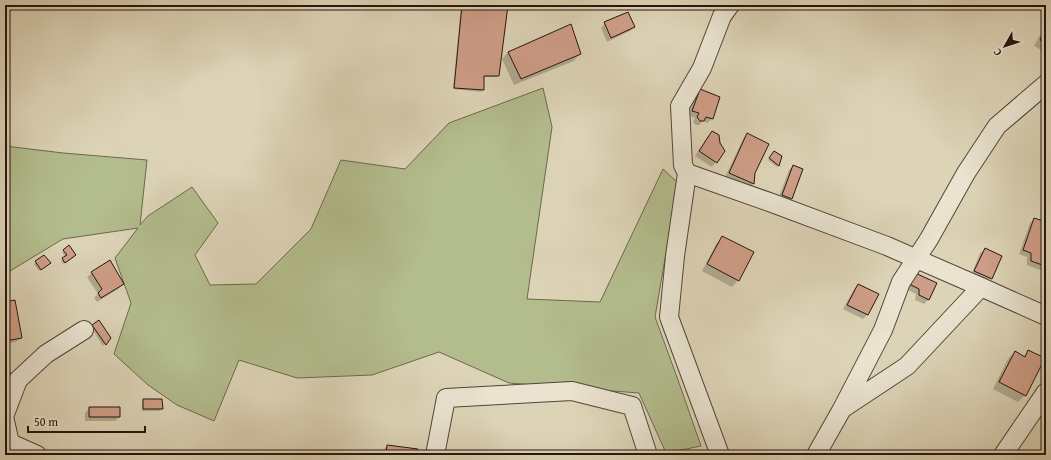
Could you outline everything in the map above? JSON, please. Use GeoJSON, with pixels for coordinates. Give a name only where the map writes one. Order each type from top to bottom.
{"type":"FeatureCollection","features":[{"type":"Feature","properties":{"kind":"street"},"geometry":{"type":"LineString","coordinates":[[720,455],[669,317],[675,256],[687,173],[683,165],[680,106],[702,68],[722,16],[730,5]]}},
{"type":"Feature","properties":{"kind":"street"},"geometry":{"type":"LineString","coordinates":[[816,455],[883,330],[901,282],[915,258],[929,239],[966,173],[997,126],[1046,84]]}},
{"type":"Feature","properties":{"kind":"street"},"geometry":{"type":"LineString","coordinates":[[687,173],[887,246],[1046,316]]}},
{"type":"Feature","properties":{"kind":"street"},"geometry":{"type":"LineString","coordinates":[[842,409],[907,366],[981,287]]}},
{"type":"Feature","properties":{"kind":"street"},"geometry":{"type":"LineString","coordinates":[[5,414],[18,380],[46,354],[84,330]]}},
{"type":"Feature","properties":{"kind":"street"},"geometry":{"type":"LineString","coordinates":[[435,455],[446,398],[572,391],[632,406],[648,455]]}},
{"type":"Feature","properties":{"kind":"street"},"geometry":{"type":"LineString","coordinates":[[1003,455],[1046,392]]}},
{"type":"Feature","properties":{"kind":"street"},"geometry":{"type":"LineString","coordinates":[[5,421],[10,443],[37,455]]}},
{"type":"Feature","properties":{"kind":"green space"},"geometry":{"type":"Polygon","coordinates":[[[543,88],[552,127],[527,299],[600,302],[663,169],[678,183],[655,317],[701,446],[666,453],[639,393],[509,383],[439,352],[372,375],[297,378],[239,360],[214,421],[177,405],[148,385],[114,354],[131,303],[115,258],[138,228],[63,239],[5,274],[5,146],[63,153],[147,160],[140,225],[148,216],[192,187],[218,223],[195,255],[210,285],[256,284],[311,229],[341,160],[405,169],[449,123],[543,88]]]}},
{"type":"Feature","properties":{"kind":"building"},"geometry":{"type":"Polygon","coordinates":[[[462,5],[508,5],[499,76],[484,76],[484,90],[454,88],[462,5]]]}},
{"type":"Feature","properties":{"kind":"building"},"geometry":{"type":"Polygon","coordinates":[[[628,12],[635,27],[611,38],[604,22],[628,12]]]}},
{"type":"Feature","properties":{"kind":"building"},"geometry":{"type":"Polygon","coordinates":[[[571,24],[581,54],[521,79],[508,52],[571,24]]]}},
{"type":"Feature","properties":{"kind":"building"},"geometry":{"type":"Polygon","coordinates":[[[1046,28],[1046,43],[1040,40],[1046,28]]]}},
{"type":"Feature","properties":{"kind":"building"},"geometry":{"type":"Polygon","coordinates":[[[700,89],[720,97],[713,119],[706,117],[704,121],[700,121],[697,117],[699,113],[692,111],[700,89]]]}},
{"type":"Feature","properties":{"kind":"building"},"geometry":{"type":"Polygon","coordinates":[[[712,131],[719,135],[720,143],[725,151],[717,163],[699,151],[712,131]]]}},
{"type":"Feature","properties":{"kind":"building"},"geometry":{"type":"Polygon","coordinates":[[[747,133],[769,144],[755,173],[754,184],[729,173],[747,133]]]}},
{"type":"Feature","properties":{"kind":"building"},"geometry":{"type":"Polygon","coordinates":[[[774,151],[782,156],[779,166],[769,158],[774,151]]]}},
{"type":"Feature","properties":{"kind":"building"},"geometry":{"type":"Polygon","coordinates":[[[793,165],[803,169],[792,199],[782,195],[793,165]]]}},
{"type":"Feature","properties":{"kind":"building"},"geometry":{"type":"Polygon","coordinates":[[[1034,218],[1046,222],[1045,266],[1031,261],[1031,253],[1023,250],[1034,218]]]}},
{"type":"Feature","properties":{"kind":"building"},"geometry":{"type":"Polygon","coordinates":[[[722,236],[754,252],[739,281],[707,264],[722,236]]]}},
{"type":"Feature","properties":{"kind":"building"},"geometry":{"type":"Polygon","coordinates":[[[69,245],[76,255],[65,263],[62,258],[67,255],[63,250],[69,245]]]}},
{"type":"Feature","properties":{"kind":"building"},"geometry":{"type":"Polygon","coordinates":[[[985,248],[1002,256],[992,279],[974,271],[985,248]]]}},
{"type":"Feature","properties":{"kind":"building"},"geometry":{"type":"Polygon","coordinates":[[[44,255],[51,263],[41,270],[35,261],[44,255]]]}},
{"type":"Feature","properties":{"kind":"building"},"geometry":{"type":"Polygon","coordinates":[[[110,260],[124,284],[101,298],[98,293],[102,289],[91,272],[110,260]]]}},
{"type":"Feature","properties":{"kind":"building"},"geometry":{"type":"Polygon","coordinates":[[[913,272],[937,283],[929,300],[919,295],[919,289],[907,283],[913,272]]]}},
{"type":"Feature","properties":{"kind":"building"},"geometry":{"type":"Polygon","coordinates":[[[858,284],[879,294],[868,315],[847,305],[858,284]]]}},
{"type":"Feature","properties":{"kind":"building"},"geometry":{"type":"Polygon","coordinates":[[[15,300],[22,338],[5,341],[5,302],[15,300]]]}},
{"type":"Feature","properties":{"kind":"building"},"geometry":{"type":"Polygon","coordinates":[[[99,320],[111,338],[106,345],[92,325],[99,320]]]}},
{"type":"Feature","properties":{"kind":"building"},"geometry":{"type":"Polygon","coordinates":[[[1028,350],[1045,358],[1026,396],[999,382],[1015,351],[1025,357],[1028,350]]]}},
{"type":"Feature","properties":{"kind":"building"},"geometry":{"type":"Polygon","coordinates":[[[5,372],[10,372],[9,384],[5,383],[5,372]]]}},
{"type":"Feature","properties":{"kind":"building"},"geometry":{"type":"Polygon","coordinates":[[[143,399],[162,399],[163,409],[143,409],[143,399]]]}},
{"type":"Feature","properties":{"kind":"building"},"geometry":{"type":"Polygon","coordinates":[[[89,407],[120,407],[120,417],[89,417],[89,407]]]}},
{"type":"Feature","properties":{"kind":"building"},"geometry":{"type":"Polygon","coordinates":[[[387,445],[418,449],[417,455],[386,455],[387,445]]]}}]}
